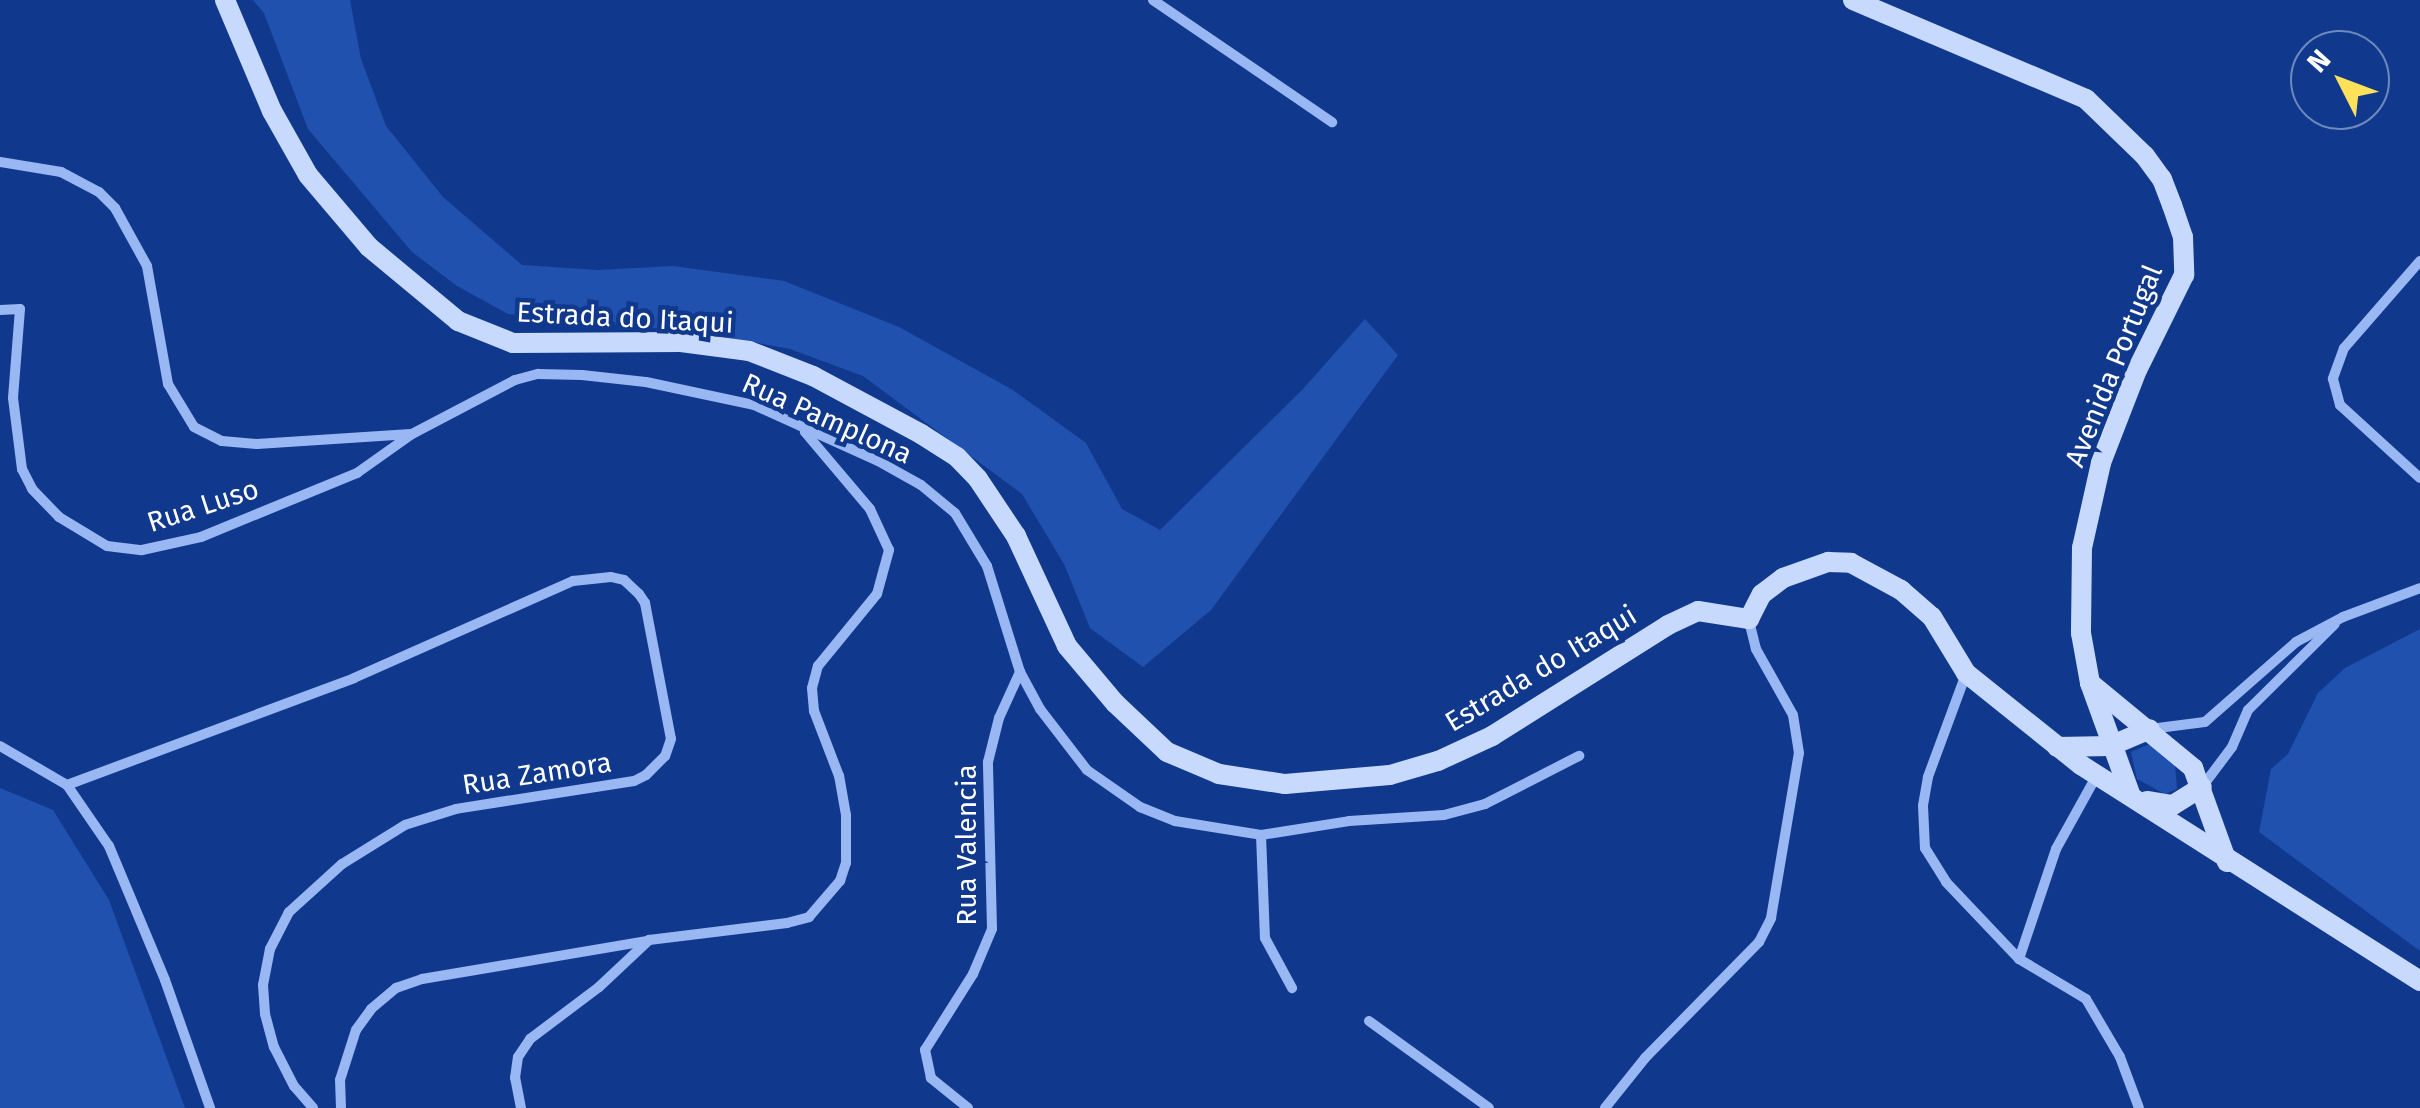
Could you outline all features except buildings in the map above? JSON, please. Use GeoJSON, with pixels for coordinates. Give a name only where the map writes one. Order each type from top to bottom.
{"type":"FeatureCollection","features":[{"type":"Feature","properties":{"kind":"street","name":"Estrada do Itaqui"},"geometry":{"type":"LineString","coordinates":[[224,0],[272,111],[308,176],[369,248],[458,321],[514,343],[680,342],[748,351],[813,376],[921,434],[957,457],[978,479],[1016,536],[1068,646],[1115,703],[1167,752],[1219,774],[1285,784],[1390,775],[1438,761],[1492,736],[1668,625],[1698,612],[1748,618]]}},
{"type":"Feature","properties":{"kind":"street"},"geometry":{"type":"LineString","coordinates":[[1152,0],[1332,122]]}},
{"type":"Feature","properties":{"kind":"street","name":"Avenida Portugal"},"geometry":{"type":"LineString","coordinates":[[1853,0],[2086,100],[2145,156],[2162,179],[2172,205],[2183,237],[2184,276],[2138,370],[2089,504],[2080,603],[2090,683],[2131,796]]}},
{"type":"Feature","properties":{"kind":"street"},"geometry":{"type":"LineString","coordinates":[[0,162],[61,172],[99,192],[116,208],[146,266],[168,384],[194,427],[222,441],[257,444],[412,434]]}},
{"type":"Feature","properties":{"kind":"street"},"geometry":{"type":"LineString","coordinates":[[2420,261],[2344,348],[2333,379],[2340,404],[2420,478]]}},
{"type":"Feature","properties":{"kind":"street","name":"Rua Luso"},"geometry":{"type":"LineString","coordinates":[[0,310],[20,310],[13,398],[22,469],[32,489],[59,516],[107,546],[142,550],[201,537],[358,474],[412,434]]}},
{"type":"Feature","properties":{"kind":"street","name":"Rua Pamplona"},"geometry":{"type":"LineString","coordinates":[[412,434],[496,388],[538,374],[582,375],[697,391],[754,406],[878,461],[921,485],[954,513],[987,566],[1020,672],[1064,743],[1112,792],[1175,820],[1261,835],[1349,821],[1444,815],[1485,804],[1578,756]]}},
{"type":"Feature","properties":{"kind":"street"},"geometry":{"type":"LineString","coordinates":[[341,1108],[340,1080],[356,1030],[370,1009],[396,988],[422,979],[649,940],[786,924],[810,916],[840,881],[846,862],[838,776],[814,711],[812,688],[818,666],[876,594],[888,550],[870,509],[802,427]]}},
{"type":"Feature","properties":{"kind":"street"},"geometry":{"type":"LineString","coordinates":[[1604,1108],[1645,1058],[1759,942],[1771,918],[1799,753],[1793,715],[1756,649],[1748,618],[1762,594],[1783,578],[1828,562],[1851,563],[1886,580],[1932,617],[1966,674],[2057,747],[2228,862],[2267,880],[2420,981]]}},
{"type":"Feature","properties":{"kind":"street","name":"Rua Zamora"},"geometry":{"type":"LineString","coordinates":[[68,786],[354,678],[573,581],[624,580],[639,594],[645,604],[671,738],[657,765],[634,780],[456,809],[405,825],[342,864],[289,912],[270,949],[263,985],[265,1014],[274,1047],[294,1086],[313,1108]]}},
{"type":"Feature","properties":{"kind":"street"},"geometry":{"type":"LineString","coordinates":[[2057,747],[2110,746],[2150,729],[2205,722],[2296,642],[2343,617],[2420,588]]}},
{"type":"Feature","properties":{"kind":"street"},"geometry":{"type":"LineString","coordinates":[[2131,796],[2173,805],[2202,788],[2232,747],[2248,710],[2343,617]]}},
{"type":"Feature","properties":{"kind":"street","name":"Rua Valencia"},"geometry":{"type":"LineString","coordinates":[[968,1108],[931,1078],[925,1050],[973,974],[992,929],[988,762],[998,718],[1020,672]]}},
{"type":"Feature","properties":{"kind":"street"},"geometry":{"type":"LineString","coordinates":[[1966,674],[1928,777],[1923,806],[1926,848],[1946,882],[2020,959],[2086,999],[2120,1057],[2139,1108]]}},
{"type":"Feature","properties":{"kind":"street"},"geometry":{"type":"LineString","coordinates":[[2090,683],[2194,768],[2228,862]]}},
{"type":"Feature","properties":{"kind":"street"},"geometry":{"type":"LineString","coordinates":[[0,746],[68,786],[108,846],[132,896],[210,1108]]}},
{"type":"Feature","properties":{"kind":"street"},"geometry":{"type":"LineString","coordinates":[[2020,959],[2056,849],[2097,775]]}},
{"type":"Feature","properties":{"kind":"street"},"geometry":{"type":"LineString","coordinates":[[1261,835],[1265,938],[1292,988]]}},
{"type":"Feature","properties":{"kind":"street"},"geometry":{"type":"LineString","coordinates":[[521,1108],[515,1078],[518,1057],[530,1039],[599,987],[649,940]]}},
{"type":"Feature","properties":{"kind":"street"},"geometry":{"type":"LineString","coordinates":[[1369,1021],[1489,1108]]}},
{"type":"Feature","properties":{"kind":"shaded area"},"geometry":{"type":"Polygon","coordinates":[[[253,0],[350,0],[361,59],[386,126],[443,197],[522,265],[598,270],[673,266],[784,281],[899,327],[1013,390],[1086,443],[1122,509],[1160,530],[1303,389],[1365,319],[1398,355],[1211,610],[1143,667],[1090,628],[1064,564],[1022,494],[863,376],[790,349],[704,333],[508,314],[457,286],[412,252],[308,129],[264,13],[253,0]]]}},
{"type":"Feature","properties":{"kind":"shaded area"},"geometry":{"type":"Polygon","coordinates":[[[2420,629],[2420,951],[2259,832],[2271,769],[2288,754],[2318,693],[2345,668],[2420,629]]]}},
{"type":"Feature","properties":{"kind":"shaded area"},"geometry":{"type":"Polygon","coordinates":[[[2150,744],[2175,765],[2177,789],[2165,794],[2137,779],[2131,752],[2150,744]]]}},
{"type":"Feature","properties":{"kind":"shaded area"},"geometry":{"type":"Polygon","coordinates":[[[0,788],[53,810],[109,900],[185,1108],[0,1108],[0,788]]]}}]}
